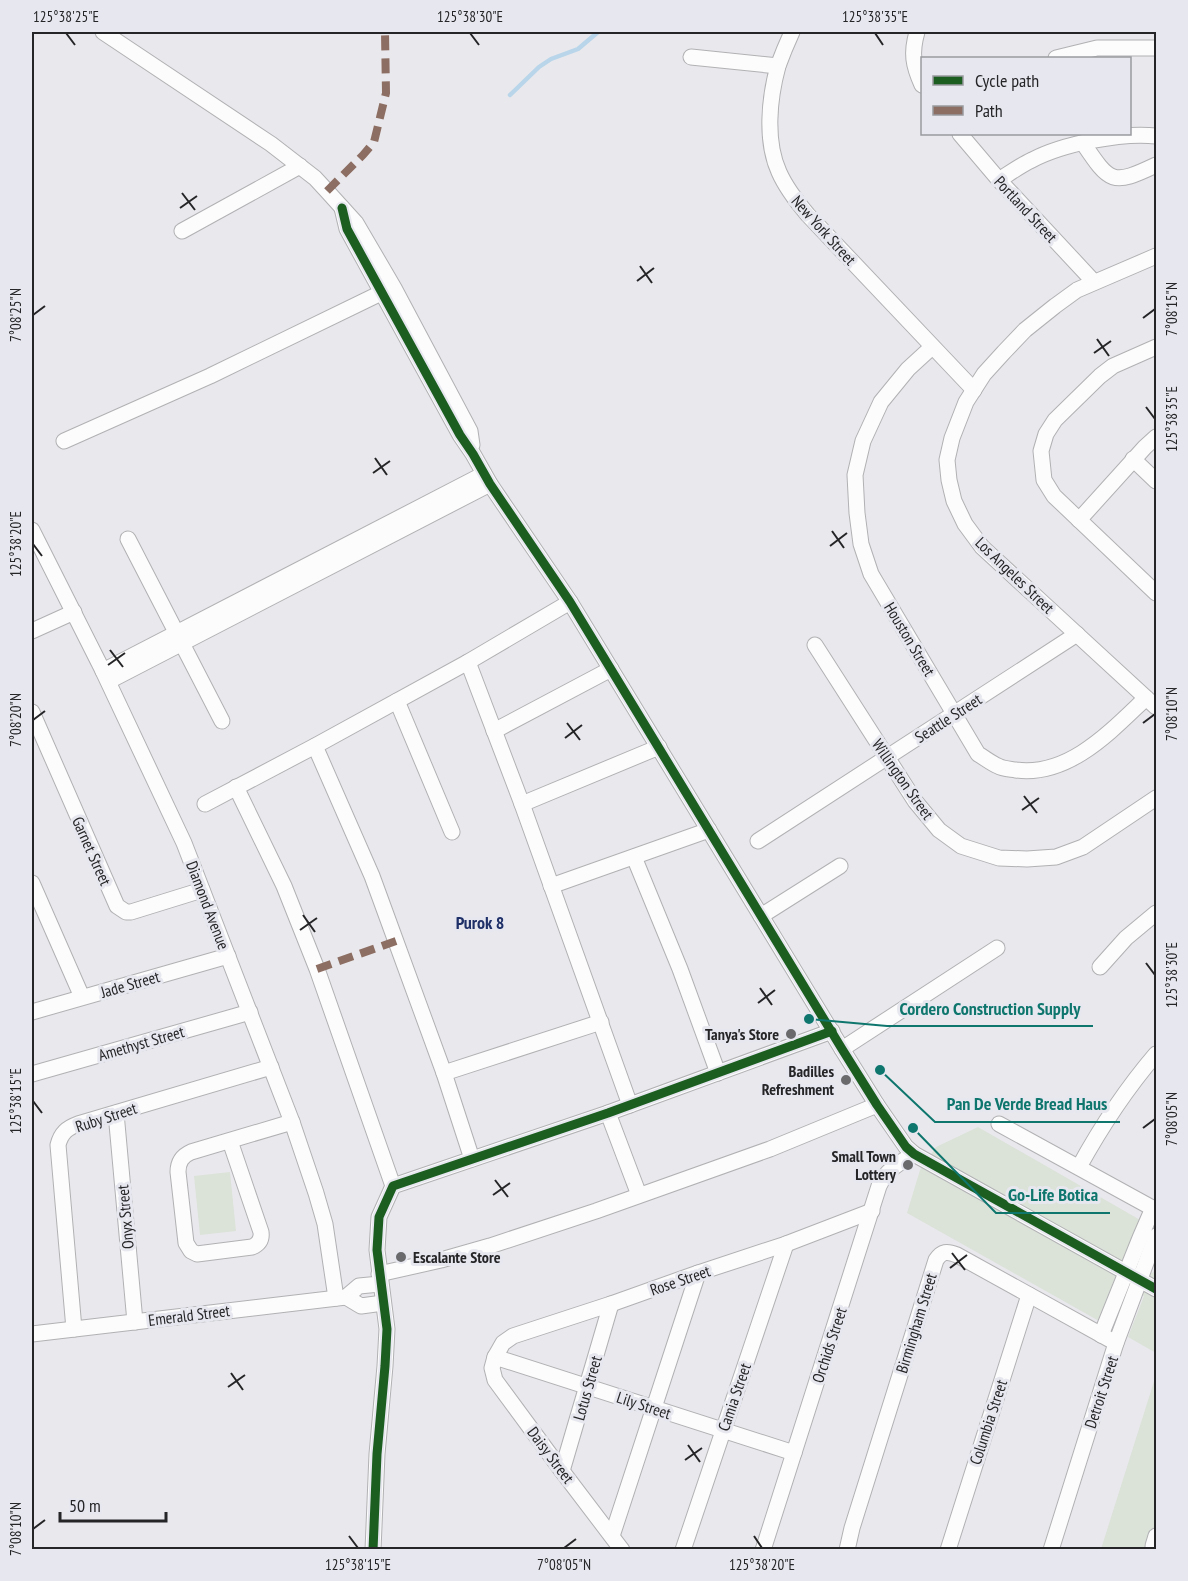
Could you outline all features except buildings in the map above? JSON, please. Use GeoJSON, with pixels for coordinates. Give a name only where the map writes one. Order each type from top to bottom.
{"type":"FeatureCollection","features":[{"type":"Feature","properties":{"kind":"street"},"geometry":{"type":"LineString","coordinates":[[103,32],[272,144],[315,178],[356,223],[394,288],[470,431],[473,454]]}},
{"type":"Feature","properties":{"kind":"street","name":"New York Street"},"geometry":{"type":"LineString","coordinates":[[792,32],[778,66],[771,99],[771,131],[774,158],[779,173],[790,193],[808,215],[974,390]]}},
{"type":"Feature","properties":{"kind":"street"},"geometry":{"type":"LineString","coordinates":[[917,32],[913,58],[921,82]]}},
{"type":"Feature","properties":{"kind":"street"},"geometry":{"type":"LineString","coordinates":[[1060,57],[1097,48],[1156,48]]}},
{"type":"Feature","properties":{"kind":"street"},"geometry":{"type":"LineString","coordinates":[[691,57],[778,66]]}},
{"type":"Feature","properties":{"kind":"street","name":"Portland Street"},"geometry":{"type":"LineString","coordinates":[[961,135],[999,180],[1094,282]]}},
{"type":"Feature","properties":{"kind":"street"},"geometry":{"type":"LineString","coordinates":[[999,180],[1032,159],[1059,149],[1124,136],[1156,136]]}},
{"type":"Feature","properties":{"kind":"street"},"geometry":{"type":"LineString","coordinates":[[1083,144],[1107,175],[1114,178],[1130,176],[1156,165]]}},
{"type":"Feature","properties":{"kind":"street"},"geometry":{"type":"LineString","coordinates":[[182,231],[300,166]]}},
{"type":"Feature","properties":{"kind":"street"},"geometry":{"type":"LineString","coordinates":[[342,208],[347,229],[460,435],[570,602],[842,1049],[906,1147],[914,1154],[1156,1289]]}},
{"type":"Feature","properties":{"kind":"street","name":"Los Angeles Street"},"geometry":{"type":"LineString","coordinates":[[1151,702],[982,547],[965,524],[954,501],[947,460],[952,438],[966,402],[984,374],[1025,330],[1077,290],[1156,256]]}},
{"type":"Feature","properties":{"kind":"street"},"geometry":{"type":"LineString","coordinates":[[64,441],[210,376],[383,292]]}},
{"type":"Feature","properties":{"kind":"street","name":"Houston Street"},"geometry":{"type":"LineString","coordinates":[[932,347],[908,369],[880,402],[863,441],[855,475],[857,513],[861,544],[871,574],[978,754],[1000,768],[1028,771],[1051,766],[1075,758],[1151,702]]}},
{"type":"Feature","properties":{"kind":"street"},"geometry":{"type":"LineString","coordinates":[[1156,347],[1113,366],[1100,376],[1054,420],[1046,434],[1041,451],[1044,480],[1054,496],[1156,593]]}},
{"type":"Feature","properties":{"kind":"street"},"geometry":{"type":"LineString","coordinates":[[1079,520],[1133,459],[1156,437]]}},
{"type":"Feature","properties":{"kind":"street"},"geometry":{"type":"LineString","coordinates":[[1133,459],[1156,481]]}},
{"type":"Feature","properties":{"kind":"street"},"geometry":{"type":"LineString","coordinates":[[106,676],[487,479]]}},
{"type":"Feature","properties":{"kind":"street","name":"Diamond Avenue"},"geometry":{"type":"LineString","coordinates":[[32,530],[39,560],[74,612],[184,843],[292,1122],[325,1224],[341,1298]]}},
{"type":"Feature","properties":{"kind":"street"},"geometry":{"type":"LineString","coordinates":[[129,539],[222,721]]}},
{"type":"Feature","properties":{"kind":"street"},"geometry":{"type":"LineString","coordinates":[[206,804],[468,663],[570,602]]}},
{"type":"Feature","properties":{"kind":"street"},"geometry":{"type":"LineString","coordinates":[[32,632],[74,612]]}},
{"type":"Feature","properties":{"kind":"street","name":"Seattle Street"},"geometry":{"type":"LineString","coordinates":[[758,841],[1077,634]]}},
{"type":"Feature","properties":{"kind":"street","name":"Willington Street"},"geometry":{"type":"LineString","coordinates":[[815,645],[915,801],[939,830],[961,846],[999,858],[1056,857],[1083,847],[1156,798]]}},
{"type":"Feature","properties":{"kind":"street"},"geometry":{"type":"LineString","coordinates":[[468,663],[522,804],[630,1105]]}},
{"type":"Feature","properties":{"kind":"street"},"geometry":{"type":"LineString","coordinates":[[494,731],[611,669]]}},
{"type":"Feature","properties":{"kind":"street"},"geometry":{"type":"LineString","coordinates":[[397,701],[452,832]]}},
{"type":"Feature","properties":{"kind":"street","name":"Garnet Street"},"geometry":{"type":"LineString","coordinates":[[32,712],[117,906],[126,912],[131,912],[202,890]]}},
{"type":"Feature","properties":{"kind":"street"},"geometry":{"type":"LineString","coordinates":[[315,746],[372,876],[444,1073],[472,1159]]}},
{"type":"Feature","properties":{"kind":"street"},"geometry":{"type":"LineString","coordinates":[[522,804],[659,747]]}},
{"type":"Feature","properties":{"kind":"street"},"geometry":{"type":"LineString","coordinates":[[236,788],[284,886],[317,969],[393,1186],[379,1217],[377,1250],[387,1329],[377,1454],[373,1550]]}},
{"type":"Feature","properties":{"kind":"street"},"geometry":{"type":"LineString","coordinates":[[551,886],[709,830]]}},
{"type":"Feature","properties":{"kind":"street"},"geometry":{"type":"LineString","coordinates":[[634,857],[680,969],[718,1073]]}},
{"type":"Feature","properties":{"kind":"street"},"geometry":{"type":"LineString","coordinates":[[761,916],[840,866]]}},
{"type":"Feature","properties":{"kind":"street"},"geometry":{"type":"LineString","coordinates":[[32,883],[82,997]]}},
{"type":"Feature","properties":{"kind":"street"},"geometry":{"type":"LineString","coordinates":[[1100,967],[1126,938],[1156,913]]}},
{"type":"Feature","properties":{"kind":"street"},"geometry":{"type":"LineString","coordinates":[[842,1049],[997,948]]}},
{"type":"Feature","properties":{"kind":"street","name":"Jade Street"},"geometry":{"type":"LineString","coordinates":[[32,1012],[228,956]]}},
{"type":"Feature","properties":{"kind":"street","name":"Amethyst Street"},"geometry":{"type":"LineString","coordinates":[[32,1074],[250,1012]]}},
{"type":"Feature","properties":{"kind":"street"},"geometry":{"type":"LineString","coordinates":[[444,1073],[601,1022]]}},
{"type":"Feature","properties":{"kind":"street"},"geometry":{"type":"LineString","coordinates":[[393,1186],[608,1113],[832,1031]]}},
{"type":"Feature","properties":{"kind":"street"},"geometry":{"type":"LineString","coordinates":[[1078,1167],[1119,1101],[1156,1054]]}},
{"type":"Feature","properties":{"kind":"street","name":"Ruby Street"},"geometry":{"type":"LineString","coordinates":[[74,1329],[58,1145],[64,1132],[70,1127],[271,1067]]}},
{"type":"Feature","properties":{"kind":"street","name":"Emerald Street"},"geometry":{"type":"LineString","coordinates":[[32,1334],[341,1298],[359,1286],[596,1211],[770,1149],[877,1105]]}},
{"type":"Feature","properties":{"kind":"street","name":"Onyx Street"},"geometry":{"type":"LineString","coordinates":[[116,1113],[135,1322]]}},
{"type":"Feature","properties":{"kind":"street"},"geometry":{"type":"LineString","coordinates":[[608,1113],[639,1195]]}},
{"type":"Feature","properties":{"kind":"street"},"geometry":{"type":"LineString","coordinates":[[230,1141],[261,1232],[261,1238],[252,1247],[197,1254],[186,1243],[178,1166],[180,1161],[186,1154],[292,1122]]}},
{"type":"Feature","properties":{"kind":"street"},"geometry":{"type":"LineString","coordinates":[[999,1124],[1155,1209]]}},
{"type":"Feature","properties":{"kind":"street","name":"Orchids Street"},"geometry":{"type":"LineString","coordinates":[[763,1550],[884,1177],[896,1165],[914,1154]]}},
{"type":"Feature","properties":{"kind":"street","name":"Detroit Street"},"geometry":{"type":"LineString","coordinates":[[1051,1550],[1155,1209]]}},
{"type":"Feature","properties":{"kind":"street","name":"Rose Street"},"geometry":{"type":"LineString","coordinates":[[495,1357],[503,1343],[513,1336],[786,1244],[872,1211]]}},
{"type":"Feature","properties":{"kind":"street","name":"Detroit Street"},"geometry":{"type":"LineString","coordinates":[[1101,1335],[1156,1236]]}},
{"type":"Feature","properties":{"kind":"street","name":"Camia Street"},"geometry":{"type":"LineString","coordinates":[[683,1550],[786,1244]]}},
{"type":"Feature","properties":{"kind":"street","name":"Birmingham Street"},"geometry":{"type":"LineString","coordinates":[[847,1550],[936,1260],[945,1252],[952,1253],[1116,1343]]}},
{"type":"Feature","properties":{"kind":"street"},"geometry":{"type":"LineString","coordinates":[[612,1536],[698,1273]]}},
{"type":"Feature","properties":{"kind":"street","name":"Columbia Street"},"geometry":{"type":"LineString","coordinates":[[948,1550],[1029,1295]]}},
{"type":"Feature","properties":{"kind":"street","name":"Emerald Street"},"geometry":{"type":"LineString","coordinates":[[341,1298],[361,1306],[383,1303]]}},
{"type":"Feature","properties":{"kind":"street","name":"Lotus Street"},"geometry":{"type":"LineString","coordinates":[[562,1471],[611,1304]]}},
{"type":"Feature","properties":{"kind":"street","name":"Lily Street"},"geometry":{"type":"LineString","coordinates":[[495,1357],[794,1453]]}},
{"type":"Feature","properties":{"kind":"street","name":"Daisy Street"},"geometry":{"type":"LineString","coordinates":[[495,1357],[492,1368],[495,1380],[622,1550]]}},
{"type":"Feature","properties":{"kind":"shaded area"},"geometry":{"type":"Polygon","coordinates":[[[978,1127],[1142,1221],[1126,1258],[1153,1273],[1156,1265],[1156,1353],[1128,1337],[1144,1296],[1117,1280],[1099,1321],[907,1213],[920,1170],[936,1147],[978,1127]]]}},
{"type":"Feature","properties":{"kind":"shaded area"},"geometry":{"type":"Polygon","coordinates":[[[230,1172],[236,1231],[200,1235],[194,1176],[230,1172]]]}},
{"type":"Feature","properties":{"kind":"shaded area"},"geometry":{"type":"Polygon","coordinates":[[[1156,1375],[1156,1549],[1101,1549],[1156,1375]]]}},
{"type":"Feature","properties":{"kind":"waterway"},"geometry":{"type":"LineString","coordinates":[[510,95],[539,67],[551,59],[578,49],[598,32]]}},
{"type":"Feature","properties":{"kind":"marked path"},"geometry":{"type":"LineString","coordinates":[[327,191],[374,142],[386,93],[385,32]]}},
{"type":"Feature","properties":{"kind":"marked path"},"geometry":{"type":"LineString","coordinates":[[317,969],[396,941]]}},
{"type":"Feature","properties":{"kind":"cycle path"},"geometry":{"type":"LineString","coordinates":[[342,208],[347,229],[460,435],[490,484],[570,602],[842,1049],[906,1147],[914,1154],[1156,1289]]}},
{"type":"Feature","properties":{"kind":"cycle path"},"geometry":{"type":"LineString","coordinates":[[373,1550],[377,1454],[387,1329],[377,1250],[379,1217],[393,1186],[608,1113],[832,1031]]}},
{"type":"Feature","properties":{"kind":"place","name":"Cordero Construction Supply"},"geometry":{"type":"Point","coordinates":[809,1019]}},
{"type":"Feature","properties":{"kind":"place","name":"Tanya's Store"},"geometry":{"type":"Point","coordinates":[791,1034]}},
{"type":"Feature","properties":{"kind":"place","name":"Pan De Verde Bread Haus"},"geometry":{"type":"Point","coordinates":[880,1070]}},
{"type":"Feature","properties":{"kind":"place","name":"Badilles Refreshment"},"geometry":{"type":"Point","coordinates":[846,1080]}},
{"type":"Feature","properties":{"kind":"place","name":"Go-Life Botica"},"geometry":{"type":"Point","coordinates":[913,1128]}},
{"type":"Feature","properties":{"kind":"place","name":"Small Town Lottery"},"geometry":{"type":"Point","coordinates":[908,1165]}},
{"type":"Feature","properties":{"kind":"place","name":"Escalante Store"},"geometry":{"type":"Point","coordinates":[401,1257]}},
{"type":"Feature","properties":{"kind":"district","name":"Purok 8"},"geometry":{"type":"Point","coordinates":[480,922]}}]}
